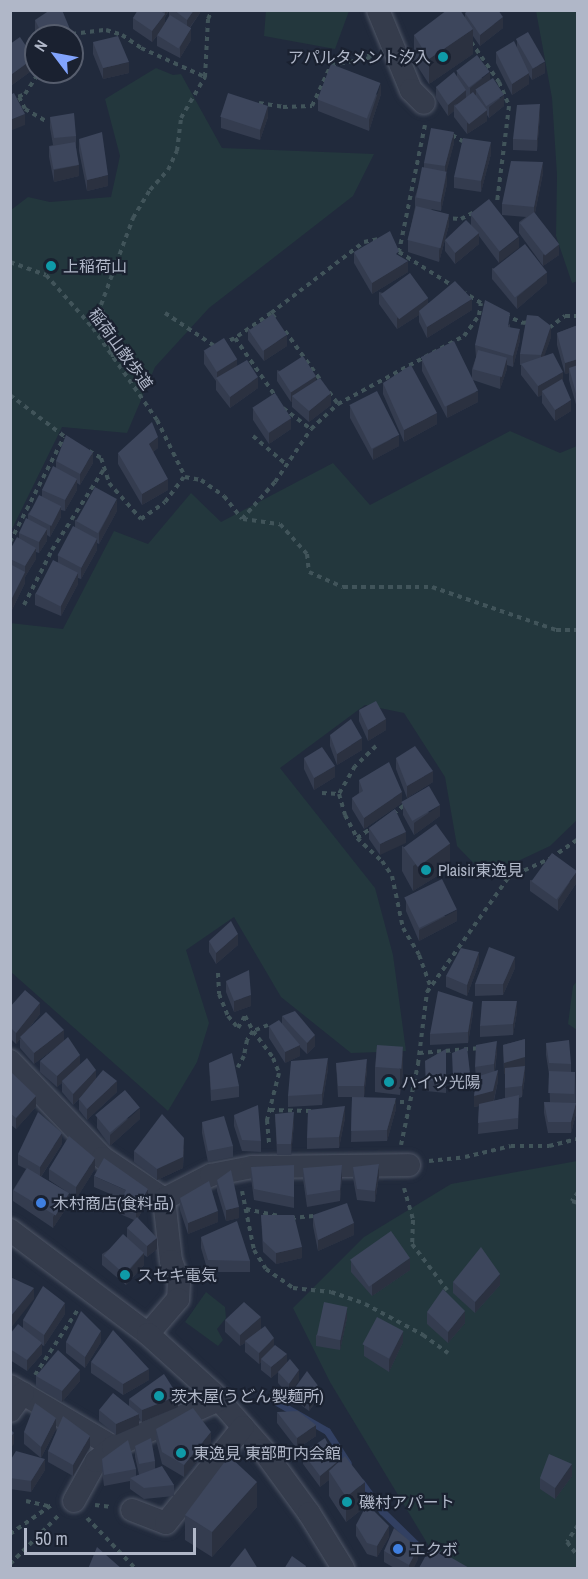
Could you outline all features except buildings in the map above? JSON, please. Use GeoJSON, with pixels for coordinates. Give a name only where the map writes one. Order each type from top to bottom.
{"type":"FeatureCollection","features":[{"type":"Feature","properties":{"kind":"street"},"geometry":{"type":"LineString","coordinates":[[378,10],[411,90],[424,103]]}},
{"type":"Feature","properties":{"kind":"street"},"geometry":{"type":"LineString","coordinates":[[10,1061],[103,1158],[164,1199],[171,1261],[180,1282],[178,1299],[148,1334]]}},
{"type":"Feature","properties":{"kind":"street"},"geometry":{"type":"LineString","coordinates":[[164,1199],[211,1174],[238,1169],[403,1166]]}},
{"type":"Feature","properties":{"kind":"street"},"geometry":{"type":"LineString","coordinates":[[10,1230],[148,1334],[219,1400],[263,1450],[303,1504],[343,1569]]}},
{"type":"Feature","properties":{"kind":"street"},"geometry":{"type":"LineString","coordinates":[[15,1397],[78,1424],[113,1447]]}},
{"type":"Feature","properties":{"kind":"street"},"geometry":{"type":"LineString","coordinates":[[76,1497],[96,1461],[113,1447],[219,1400]]}},
{"type":"Feature","properties":{"kind":"street"},"geometry":{"type":"LineString","coordinates":[[132,1510],[166,1523],[243,1427]]}},
{"type":"Feature","properties":{"kind":"path"},"geometry":{"type":"LineString","coordinates":[[113,357],[101,305],[134,218],[150,190],[168,170],[177,151],[182,118],[205,77],[208,19],[212,10]]}},
{"type":"Feature","properties":{"kind":"path"},"geometry":{"type":"LineString","coordinates":[[84,33],[106,30],[122,35],[141,48],[205,77]]}},
{"type":"Feature","properties":{"kind":"path"},"geometry":{"type":"LineString","coordinates":[[468,38],[499,82],[509,106],[497,202]]}},
{"type":"Feature","properties":{"kind":"path"},"geometry":{"type":"LineString","coordinates":[[257,102],[283,107],[312,106],[331,65],[370,58],[368,48]]}},
{"type":"Feature","properties":{"kind":"path"},"geometry":{"type":"LineString","coordinates":[[10,100],[25,94],[32,84]]}},
{"type":"Feature","properties":{"kind":"path"},"geometry":{"type":"LineString","coordinates":[[19,97],[25,108],[46,121]]}},
{"type":"Feature","properties":{"kind":"path"},"geometry":{"type":"LineString","coordinates":[[424,103],[424,131],[399,252],[491,308]]}},
{"type":"Feature","properties":{"kind":"path"},"geometry":{"type":"LineString","coordinates":[[424,131],[433,132]]}},
{"type":"Feature","properties":{"kind":"path"},"geometry":{"type":"LineString","coordinates":[[443,134],[452,135],[464,142]]}},
{"type":"Feature","properties":{"kind":"path"},"geometry":{"type":"LineString","coordinates":[[441,218],[461,219],[486,206]]}},
{"type":"Feature","properties":{"kind":"path"},"geometry":{"type":"LineString","coordinates":[[408,209],[416,212]]}},
{"type":"Feature","properties":{"kind":"path"},"geometry":{"type":"LineString","coordinates":[[165,312],[215,347],[235,338],[271,313],[364,242],[381,239]]}},
{"type":"Feature","properties":{"kind":"path"},"geometry":{"type":"LineString","coordinates":[[395,239],[401,242]]}},
{"type":"Feature","properties":{"kind":"path","name":"稲荷山散歩道"},"geometry":{"type":"LineString","coordinates":[[10,262],[46,275],[93,328],[157,420],[184,477]]}},
{"type":"Feature","properties":{"kind":"path"},"geometry":{"type":"LineString","coordinates":[[242,519],[275,482],[311,429],[338,404],[464,336],[479,315],[481,303]]}},
{"type":"Feature","properties":{"kind":"path"},"geometry":{"type":"LineString","coordinates":[[271,313],[338,404]]}},
{"type":"Feature","properties":{"kind":"path"},"geometry":{"type":"LineString","coordinates":[[502,313],[523,323],[535,320]]}},
{"type":"Feature","properties":{"kind":"path"},"geometry":{"type":"LineString","coordinates":[[542,324],[549,328],[565,316],[578,316]]}},
{"type":"Feature","properties":{"kind":"path"},"geometry":{"type":"LineString","coordinates":[[235,338],[283,408],[311,429]]}},
{"type":"Feature","properties":{"kind":"path"},"geometry":{"type":"LineString","coordinates":[[10,395],[73,443]]}},
{"type":"Feature","properties":{"kind":"path"},"geometry":{"type":"LineString","coordinates":[[253,436],[287,465]]}},
{"type":"Feature","properties":{"kind":"path"},"geometry":{"type":"LineString","coordinates":[[10,542],[64,437]]}},
{"type":"Feature","properties":{"kind":"path"},"geometry":{"type":"LineString","coordinates":[[82,448],[101,458],[109,483],[141,519],[165,502],[184,477],[201,480],[224,496],[242,519],[280,524],[308,554],[309,572],[343,587],[432,586],[556,630],[578,630]]}},
{"type":"Feature","properties":{"kind":"path"},"geometry":{"type":"LineString","coordinates":[[24,604],[52,550],[104,468]]}},
{"type":"Feature","properties":{"kind":"path"},"geometry":{"type":"LineString","coordinates":[[376,746],[355,766],[339,794],[345,815],[357,838],[382,861],[392,876],[403,928],[419,955],[431,986]]}},
{"type":"Feature","properties":{"kind":"path"},"geometry":{"type":"LineString","coordinates":[[322,793],[339,794]]}},
{"type":"Feature","properties":{"kind":"path"},"geometry":{"type":"LineString","coordinates":[[391,815],[407,804]]}},
{"type":"Feature","properties":{"kind":"path"},"geometry":{"type":"LineString","coordinates":[[357,838],[374,826]]}},
{"type":"Feature","properties":{"kind":"path"},"geometry":{"type":"LineString","coordinates":[[447,1290],[412,1244],[413,1220],[404,1192],[403,1166],[408,1102],[419,1053],[427,992],[508,878],[551,858],[578,839]]}},
{"type":"Feature","properties":{"kind":"path"},"geometry":{"type":"LineString","coordinates":[[218,973],[219,994],[228,1016],[238,1028],[245,1016],[273,1058],[279,1073],[267,1120],[270,1167]]}},
{"type":"Feature","properties":{"kind":"path"},"geometry":{"type":"LineString","coordinates":[[238,1066],[244,1056],[247,1040],[253,1031],[268,1025]]}},
{"type":"Feature","properties":{"kind":"path"},"geometry":{"type":"LineString","coordinates":[[419,1053],[487,1047]]}},
{"type":"Feature","properties":{"kind":"path"},"geometry":{"type":"LineString","coordinates":[[385,1102],[408,1102]]}},
{"type":"Feature","properties":{"kind":"path"},"geometry":{"type":"LineString","coordinates":[[270,1110],[315,1111]]}},
{"type":"Feature","properties":{"kind":"path"},"geometry":{"type":"LineString","coordinates":[[403,1166],[511,1146],[549,1146],[578,1139]]}},
{"type":"Feature","properties":{"kind":"path"},"geometry":{"type":"LineString","coordinates":[[238,1169],[254,1250],[266,1269],[293,1288],[332,1292],[365,1304],[423,1335],[448,1353]]}},
{"type":"Feature","properties":{"kind":"path"},"geometry":{"type":"LineString","coordinates":[[578,1192],[572,1201],[578,1203]]}},
{"type":"Feature","properties":{"kind":"path"},"geometry":{"type":"LineString","coordinates":[[246,1209],[290,1218],[320,1215]]}},
{"type":"Feature","properties":{"kind":"path"},"geometry":{"type":"LineString","coordinates":[[15,1397],[90,1290]]}},
{"type":"Feature","properties":{"kind":"path"},"geometry":{"type":"LineString","coordinates":[[10,1534],[49,1506],[76,1497],[132,1510]]}},
{"type":"Feature","properties":{"kind":"path"},"geometry":{"type":"LineString","coordinates":[[10,1564],[76,1497]]}},
{"type":"Feature","properties":{"kind":"path"},"geometry":{"type":"LineString","coordinates":[[76,1497],[97,1531],[135,1569]]}},
{"type":"Feature","properties":{"kind":"path"},"geometry":{"type":"LineString","coordinates":[[26,1501],[49,1506]]}},
{"type":"Feature","properties":{"kind":"path"},"geometry":{"type":"LineString","coordinates":[[578,1525],[567,1542],[578,1556]]}},
{"type":"Feature","properties":{"kind":"shaded area"},"geometry":{"type":"Polygon","coordinates":[[[266,10],[349,11],[335,49],[264,36],[266,10]]]}},
{"type":"Feature","properties":{"kind":"shaded area"},"geometry":{"type":"Polygon","coordinates":[[[536,11],[577,11],[578,281],[572,283],[556,236],[557,175],[552,98],[536,11]]]}},
{"type":"Feature","properties":{"kind":"shaded area"},"geometry":{"type":"Polygon","coordinates":[[[156,68],[173,75],[181,74],[222,148],[374,154],[353,196],[209,308],[155,367],[127,433],[62,427],[11,531],[11,210],[28,197],[50,202],[111,197],[120,156],[105,99],[156,68]]]}},
{"type":"Feature","properties":{"kind":"shaded area"},"geometry":{"type":"Polygon","coordinates":[[[510,431],[560,453],[577,446],[577,820],[550,846],[486,876],[457,846],[445,777],[404,713],[365,705],[280,768],[375,888],[393,955],[406,1051],[351,1053],[281,997],[234,917],[186,950],[209,1023],[197,1062],[168,1111],[11,972],[10,623],[63,629],[114,531],[148,544],[191,493],[221,522],[333,463],[370,505],[510,431]]]}},
{"type":"Feature","properties":{"kind":"shaded area"},"geometry":{"type":"Polygon","coordinates":[[[577,981],[577,1030],[568,1024],[573,986],[577,981]]]}},
{"type":"Feature","properties":{"kind":"shaded area"},"geometry":{"type":"Polygon","coordinates":[[[577,1161],[577,1568],[466,1568],[430,1548],[330,1382],[293,1308],[364,1237],[451,1184],[577,1161]]]}},
{"type":"Feature","properties":{"kind":"shaded area"},"geometry":{"type":"Polygon","coordinates":[[[206,1292],[225,1307],[226,1318],[217,1329],[223,1340],[218,1346],[185,1322],[206,1292]]]}},
{"type":"Feature","properties":{"kind":"waterway"},"geometry":{"type":"LineString","coordinates":[[273,1400],[327,1431],[348,1463]]}},
{"type":"Feature","properties":{"kind":"waterway"},"geometry":{"type":"LineString","coordinates":[[361,1482],[382,1511],[417,1545]]}},
{"type":"Feature","properties":{"kind":"place","name":"アパルタメント汐入"},"geometry":{"type":"Point","coordinates":[443,57]}},
{"type":"Feature","properties":{"kind":"place","name":"上稲荷山"},"geometry":{"type":"Point","coordinates":[51,266]}},
{"type":"Feature","properties":{"kind":"place","name":"Plaisir東逸見"},"geometry":{"type":"Point","coordinates":[426,870]}},
{"type":"Feature","properties":{"kind":"place","name":"ハイツ光陽"},"geometry":{"type":"Point","coordinates":[389,1082]}},
{"type":"Feature","properties":{"kind":"place","name":"木村商店(食料品)"},"geometry":{"type":"Point","coordinates":[41,1203]}},
{"type":"Feature","properties":{"kind":"place","name":"スセキ電気"},"geometry":{"type":"Point","coordinates":[125,1275]}},
{"type":"Feature","properties":{"kind":"place","name":"茨木屋(うどん製麺所)"},"geometry":{"type":"Point","coordinates":[159,1396]}},
{"type":"Feature","properties":{"kind":"place","name":"東逸見 東部町内会館"},"geometry":{"type":"Point","coordinates":[181,1453]}},
{"type":"Feature","properties":{"kind":"place","name":"磯村アパート"},"geometry":{"type":"Point","coordinates":[347,1502]}},
{"type":"Feature","properties":{"kind":"place","name":"エクボ"},"geometry":{"type":"Point","coordinates":[398,1549]}}]}
